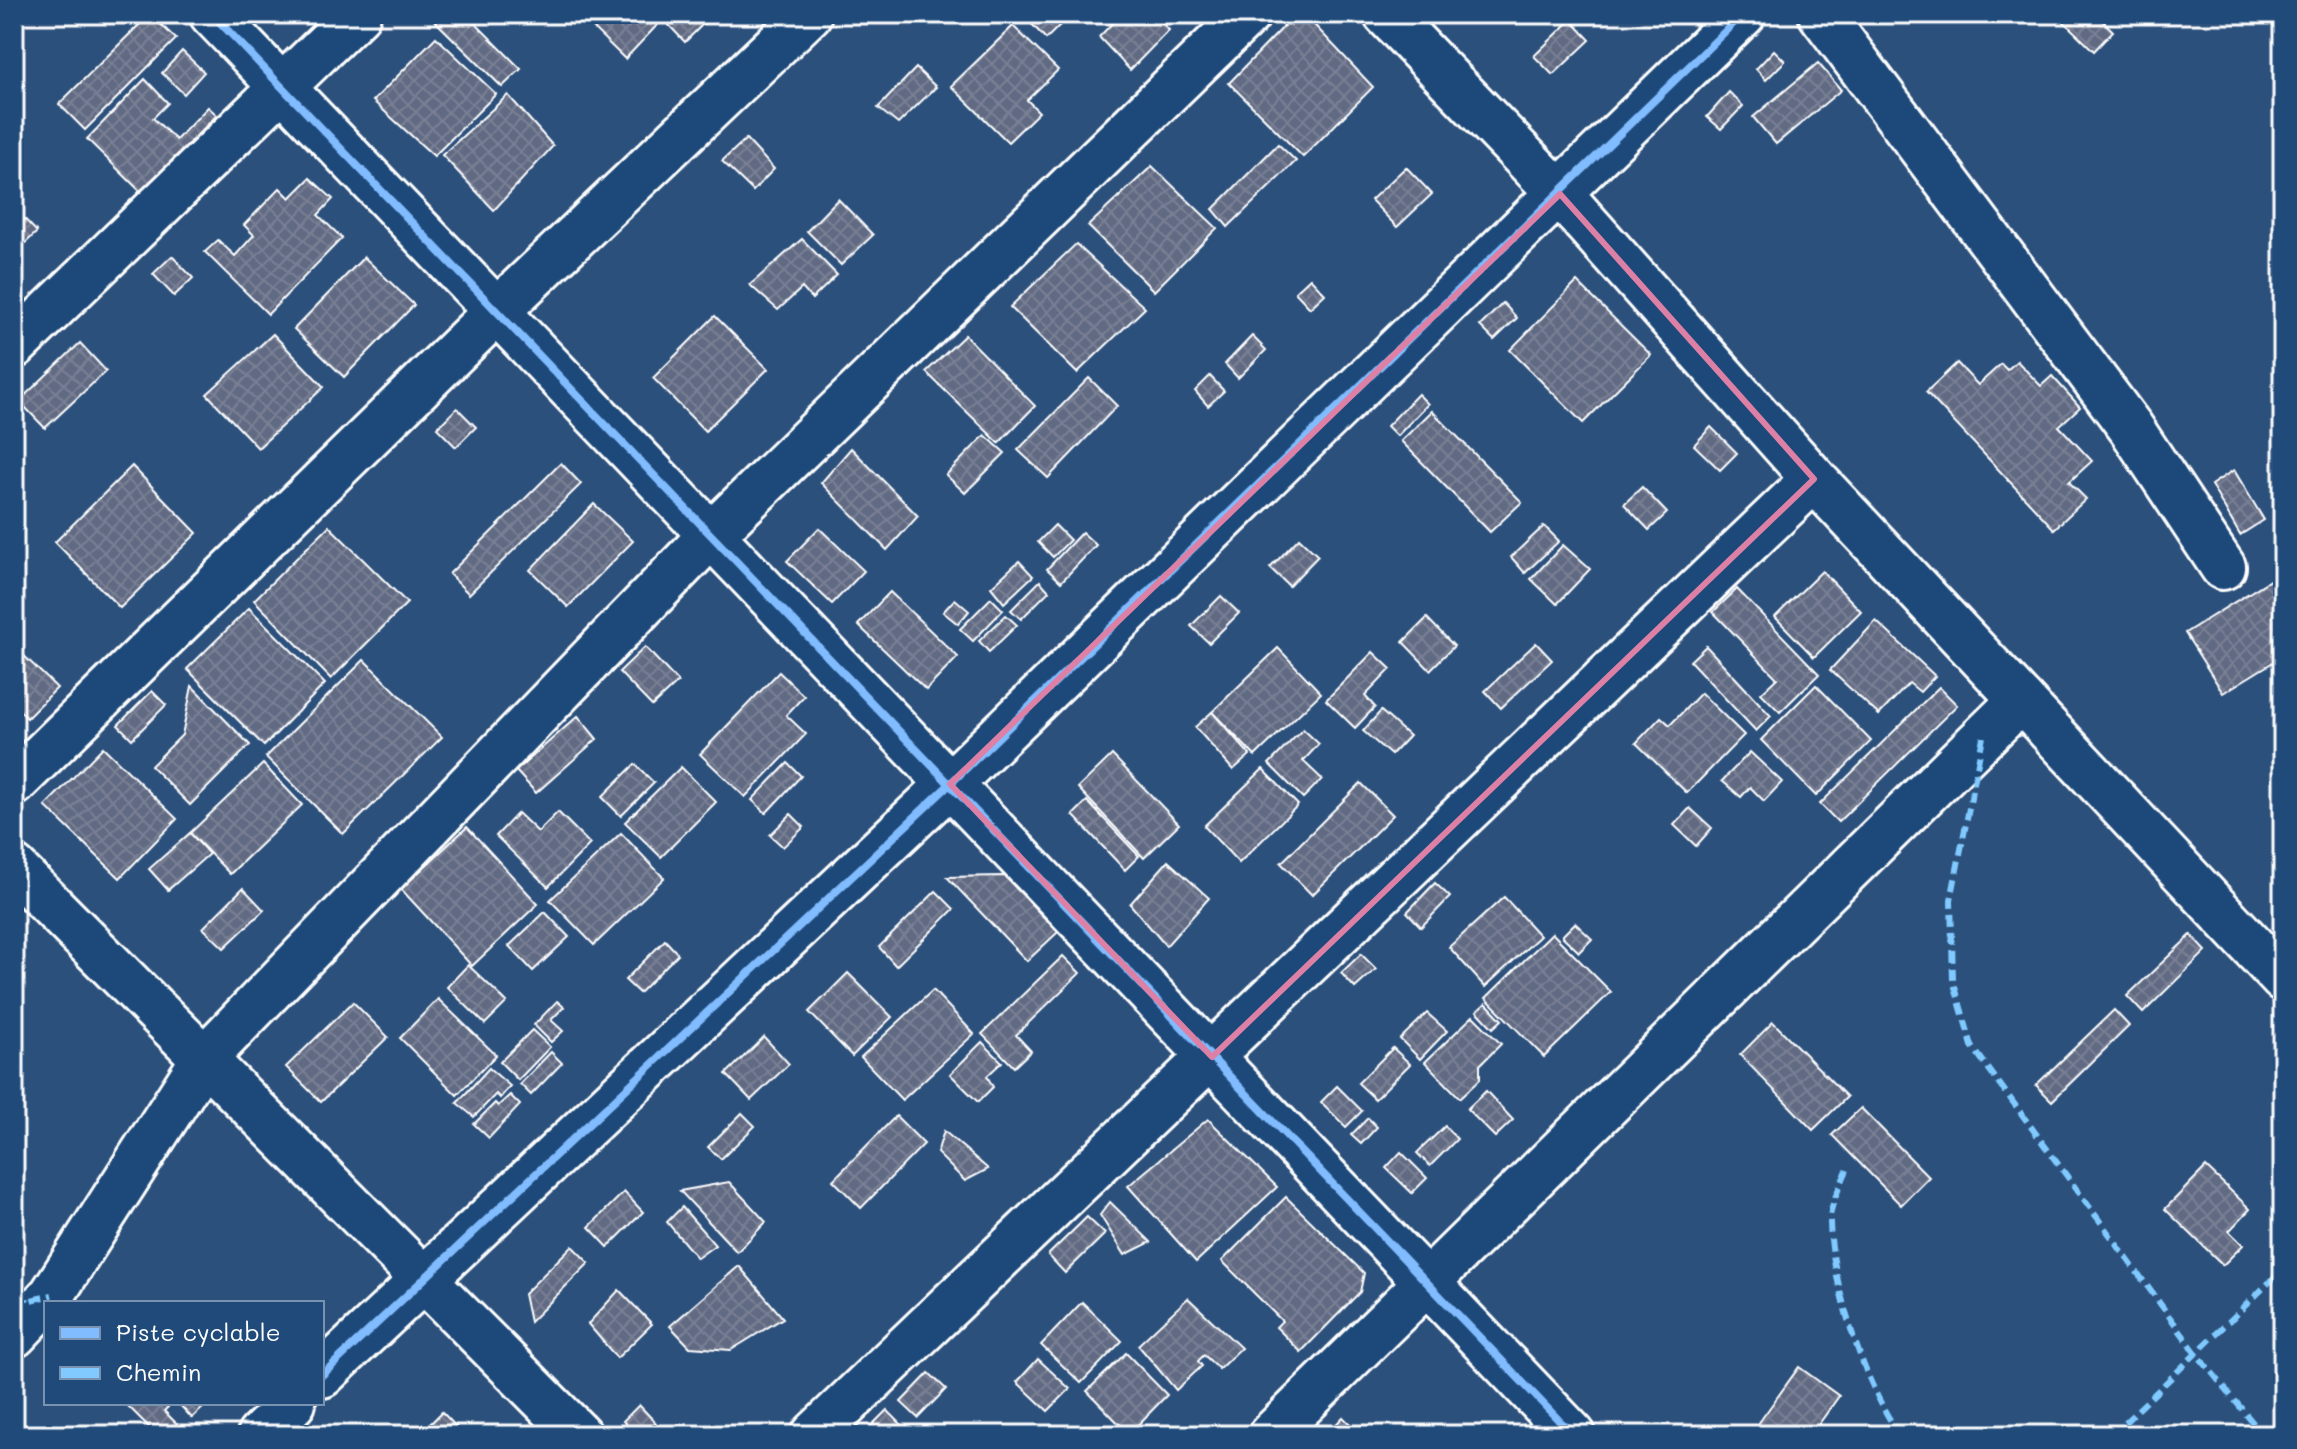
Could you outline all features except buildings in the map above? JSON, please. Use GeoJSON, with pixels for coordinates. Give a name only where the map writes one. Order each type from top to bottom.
{"type":"FeatureCollection","features":[{"type":"Feature","properties":{"kind":"street"},"geometry":{"type":"LineString","coordinates":[[212,14],[1573,1435]]}},
{"type":"Feature","properties":{"kind":"street"},"geometry":{"type":"LineString","coordinates":[[14,346],[358,14]]}},
{"type":"Feature","properties":{"kind":"street"},"geometry":{"type":"LineString","coordinates":[[14,783],[497,311],[809,14]]}},
{"type":"Feature","properties":{"kind":"street"},"geometry":{"type":"LineString","coordinates":[[46,1301],[203,1060],[711,535],[1248,14]]}},
{"type":"Feature","properties":{"kind":"street"},"geometry":{"type":"LineString","coordinates":[[1386,14],[1560,194],[1814,479],[2283,979]]}},
{"type":"Feature","properties":{"kind":"street"},"geometry":{"type":"LineString","coordinates":[[324,1373],[950,784],[1743,14]]}},
{"type":"Feature","properties":{"kind":"street"},"geometry":{"type":"LineString","coordinates":[[1821,14],[2131,428],[2223,567]]}},
{"type":"Feature","properties":{"kind":"street"},"geometry":{"type":"LineString","coordinates":[[814,1435],[1814,479]]}},
{"type":"Feature","properties":{"kind":"street"},"geometry":{"type":"LineString","coordinates":[[1271,1435],[2021,700]]}},
{"type":"Feature","properties":{"kind":"street"},"geometry":{"type":"LineString","coordinates":[[14,868],[579,1435]]}},
{"type":"Feature","properties":{"kind":"street"},"geometry":{"type":"LineString","coordinates":[[14,1335],[44,1303]]}},
{"type":"Feature","properties":{"kind":"street"},"geometry":{"type":"LineString","coordinates":[[260,1435],[291,1405]]}},
{"type":"Feature","properties":{"kind":"highlighted area"},"geometry":{"type":"Polygon","coordinates":[[[1560,194],[1814,479],[1212,1057],[950,784],[1560,194]]]}},
{"type":"Feature","properties":{"kind":"marked path"},"geometry":{"type":"LineString","coordinates":[[1983,737],[1951,900],[1953,980],[1972,1046],[2196,1353],[2263,1435]]}},
{"type":"Feature","properties":{"kind":"marked path"},"geometry":{"type":"LineString","coordinates":[[1847,1170],[1830,1216],[1836,1274],[1852,1333],[1874,1390],[1900,1435]]}},
{"type":"Feature","properties":{"kind":"marked path"},"geometry":{"type":"LineString","coordinates":[[14,1265],[27,1301]]}},
{"type":"Feature","properties":{"kind":"marked path"},"geometry":{"type":"LineString","coordinates":[[2112,1435],[2283,1269]]}},
{"type":"Feature","properties":{"kind":"marked path"},"geometry":{"type":"LineString","coordinates":[[14,1304],[52,1295]]}},
{"type":"Feature","properties":{"kind":"cycle path"},"geometry":{"type":"LineString","coordinates":[[212,14],[1573,1435]]}},
{"type":"Feature","properties":{"kind":"cycle path"},"geometry":{"type":"LineString","coordinates":[[324,1373],[950,784],[1743,14]]}}]}
